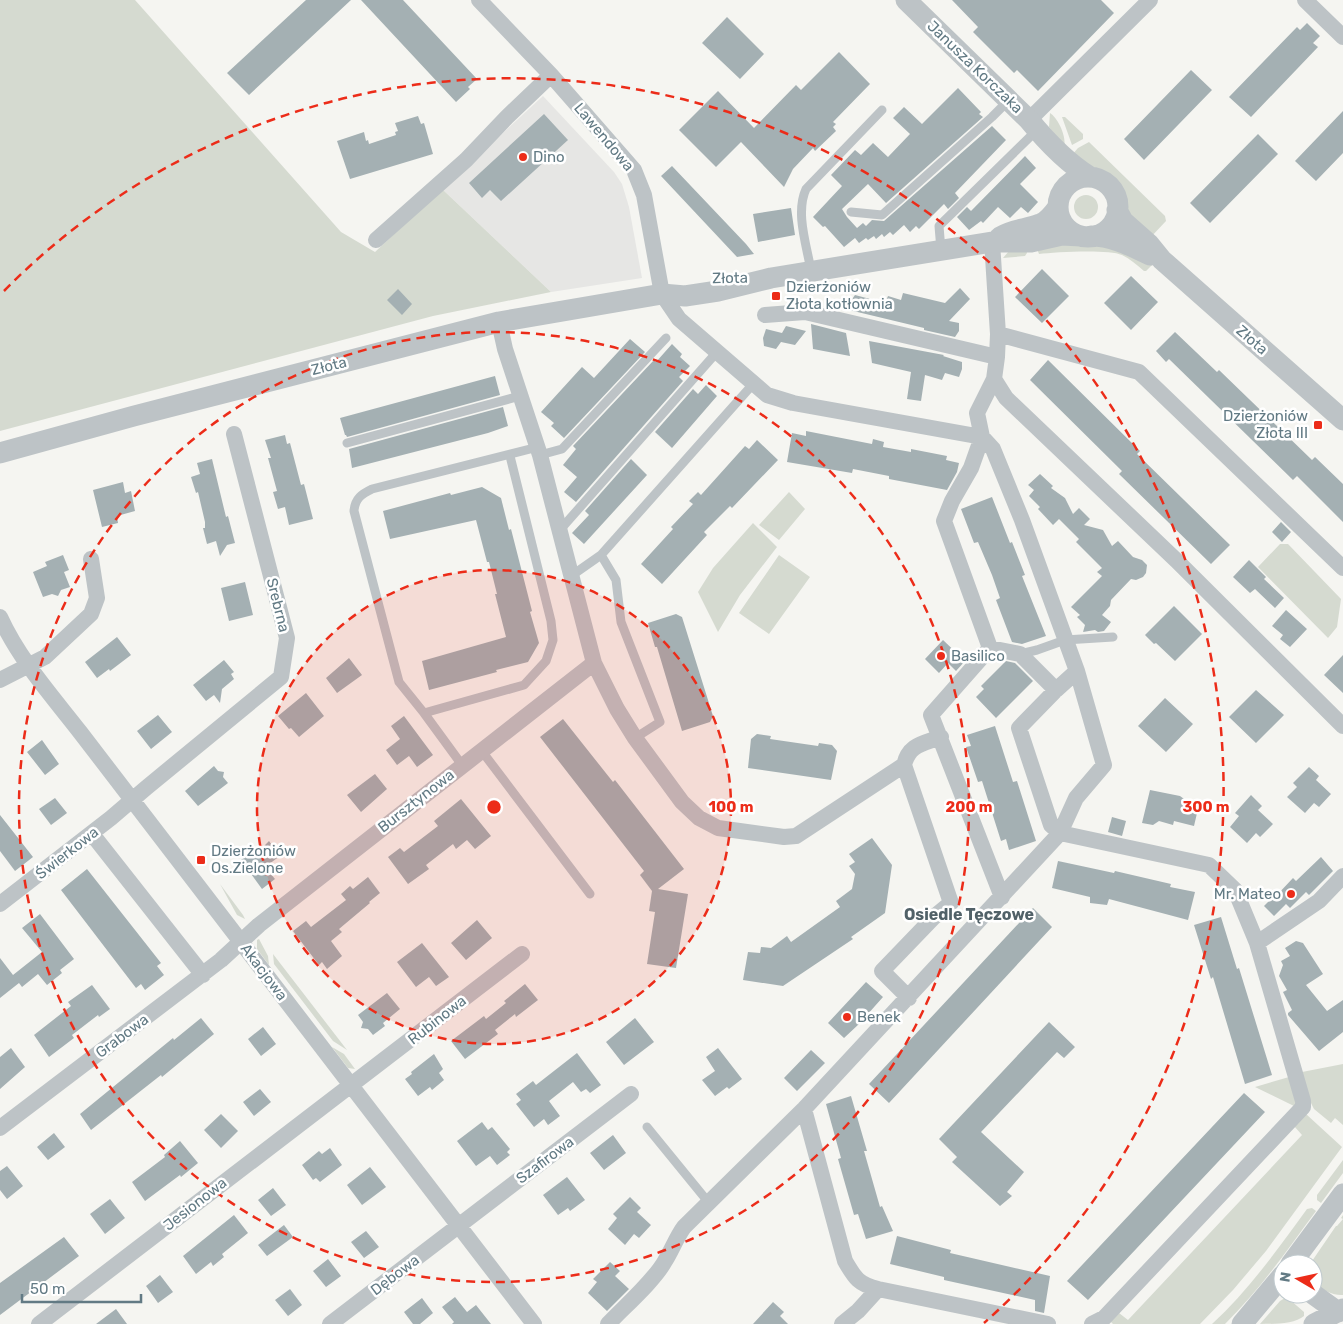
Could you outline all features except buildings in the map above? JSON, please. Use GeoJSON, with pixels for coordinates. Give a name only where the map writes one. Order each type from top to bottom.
{"type":"FeatureCollection","features":[{"type":"Feature","properties":{"kind":"street","name":"Lawendowa"},"geometry":{"type":"LineString","coordinates":[[479,0],[551,75],[634,170],[644,195],[662,294]]}},
{"type":"Feature","properties":{"kind":"street","name":"Janusza Korczaka"},"geometry":{"type":"LineString","coordinates":[[906,0],[1009,100],[1074,167],[1090,177]]}},
{"type":"Feature","properties":{"kind":"street"},"geometry":{"type":"LineString","coordinates":[[1036,128],[1150,0]]}},
{"type":"Feature","properties":{"kind":"street"},"geometry":{"type":"LineString","coordinates":[[1305,0],[1343,37]]}},
{"type":"Feature","properties":{"kind":"street"},"geometry":{"type":"LineString","coordinates":[[376,240],[466,160],[551,75]]}},
{"type":"Feature","properties":{"kind":"street","name":"Janusza Korczaka"},"geometry":{"type":"LineString","coordinates":[[1036,128],[1060,181],[1059,202]]}},
{"type":"Feature","properties":{"kind":"street"},"geometry":{"type":"LineString","coordinates":[[1090,177],[1105,182],[1111,188],[1115,195],[1117,210],[1114,220],[1108,228],[1101,233],[1086,236],[1072,232],[1065,226],[1060,217],[1059,202],[1064,188],[1071,182],[1080,178],[1090,177]]}},
{"type":"Feature","properties":{"kind":"street","name":"Złota"},"geometry":{"type":"LineString","coordinates":[[992,242],[1010,231],[1040,224],[1048,219],[1059,202]]}},
{"type":"Feature","properties":{"kind":"street","name":"Złota"},"geometry":{"type":"LineString","coordinates":[[1117,210],[1123,221],[1149,244],[1162,260],[1343,420]]}},
{"type":"Feature","properties":{"kind":"street","name":"Złota"},"geometry":{"type":"LineString","coordinates":[[0,453],[134,416],[499,322],[662,294],[685,296],[718,291],[771,278],[941,250],[992,242],[1031,242],[1062,234],[1106,236],[1162,260]]}},
{"type":"Feature","properties":{"kind":"street"},"geometry":{"type":"LineString","coordinates":[[990,648],[944,521],[971,468],[982,438],[977,413],[994,379],[998,334],[992,242]]}},
{"type":"Feature","properties":{"kind":"street"},"geometry":{"type":"LineString","coordinates":[[608,1324],[665,1262],[674,1242],[684,1228],[804,1110],[1060,833],[1076,798],[1104,765],[1077,671],[1022,520],[993,449],[982,438],[793,403],[767,395],[679,319],[662,294]]}},
{"type":"Feature","properties":{"kind":"street"},"geometry":{"type":"LineString","coordinates":[[764,315],[805,312],[997,357]]}},
{"type":"Feature","properties":{"kind":"street"},"geometry":{"type":"LineString","coordinates":[[499,322],[505,349],[539,451],[594,663],[617,709],[635,738],[682,802],[699,818],[718,828],[784,837],[796,836],[805,832],[904,765]]}},
{"type":"Feature","properties":{"kind":"street"},"geometry":{"type":"LineString","coordinates":[[998,334],[1139,372],[1343,568]]}},
{"type":"Feature","properties":{"kind":"street"},"geometry":{"type":"LineString","coordinates":[[994,379],[1006,398],[1176,561],[1343,726]]}},
{"type":"Feature","properties":{"kind":"street","name":"Srebrna"},"geometry":{"type":"LineString","coordinates":[[132,800],[281,677],[287,638],[234,434]]}},
{"type":"Feature","properties":{"kind":"street"},"geometry":{"type":"LineString","coordinates":[[0,680],[45,657],[91,614],[97,598],[91,559]]}},
{"type":"Feature","properties":{"kind":"street","name":"Akacjowa"},"geometry":{"type":"LineString","coordinates":[[0,617],[6,632],[29,665],[534,1324]]}},
{"type":"Feature","properties":{"kind":"street"},"geometry":{"type":"LineString","coordinates":[[990,648],[1020,654],[1056,690]]}},
{"type":"Feature","properties":{"kind":"street"},"geometry":{"type":"LineString","coordinates":[[990,648],[931,715],[1002,897]]}},
{"type":"Feature","properties":{"kind":"street","name":"Bursztynowa"},"geometry":{"type":"LineString","coordinates":[[241,941],[481,750],[594,663]]}},
{"type":"Feature","properties":{"kind":"street"},"geometry":{"type":"LineString","coordinates":[[1077,671],[1019,728],[1051,824],[1060,833],[1209,865],[1235,890],[1257,943],[1303,1101],[1302,1107],[1104,1318],[1092,1324]]}},
{"type":"Feature","properties":{"kind":"street"},"geometry":{"type":"LineString","coordinates":[[909,998],[882,971],[934,917],[951,903],[904,765],[911,749],[941,737]]}},
{"type":"Feature","properties":{"kind":"street","name":"Świerkowa"},"geometry":{"type":"LineString","coordinates":[[0,904],[92,834],[132,800]]}},
{"type":"Feature","properties":{"kind":"street"},"geometry":{"type":"LineString","coordinates":[[92,834],[203,974]]}},
{"type":"Feature","properties":{"kind":"street"},"geometry":{"type":"LineString","coordinates":[[1257,943],[1319,901],[1343,876]]}},
{"type":"Feature","properties":{"kind":"street","name":"Grabowa"},"geometry":{"type":"LineString","coordinates":[[0,1128],[203,974],[241,941]]}},
{"type":"Feature","properties":{"kind":"street","name":"Rubinowa"},"geometry":{"type":"LineString","coordinates":[[351,1085],[522,954]]}},
{"type":"Feature","properties":{"kind":"street","name":"Jesionowa"},"geometry":{"type":"LineString","coordinates":[[39,1324],[351,1085]]}},
{"type":"Feature","properties":{"kind":"street","name":"Szafirowa"},"geometry":{"type":"LineString","coordinates":[[459,1226],[631,1094]]}},
{"type":"Feature","properties":{"kind":"street"},"geometry":{"type":"LineString","coordinates":[[804,1110],[845,1261],[854,1277],[864,1286],[1048,1324]]}},
{"type":"Feature","properties":{"kind":"street"},"geometry":{"type":"LineString","coordinates":[[1298,1254],[1343,1194]]}},
{"type":"Feature","properties":{"kind":"street","name":"Dębowa"},"geometry":{"type":"LineString","coordinates":[[330,1324],[459,1226]]}},
{"type":"Feature","properties":{"kind":"street"},"geometry":{"type":"LineString","coordinates":[[1242,1324],[1273,1287]]}},
{"type":"Feature","properties":{"kind":"street"},"geometry":{"type":"LineString","coordinates":[[842,1324],[858,1311],[878,1290]]}},
{"type":"Feature","properties":{"kind":"street"},"geometry":{"type":"LineString","coordinates":[[1323,1301],[1341,1314]]}},
{"type":"Feature","properties":{"kind":"street"},"geometry":{"type":"LineString","coordinates":[[1314,1324],[1341,1314]]}},
{"type":"Feature","properties":{"kind":"lane"},"geometry":{"type":"LineString","coordinates":[[851,212],[882,215],[1009,100]]}},
{"type":"Feature","properties":{"kind":"lane"},"geometry":{"type":"LineString","coordinates":[[811,272],[801,208],[802,197],[806,189],[882,110]]}},
{"type":"Feature","properties":{"kind":"lane"},"geometry":{"type":"LineString","coordinates":[[941,250],[939,226],[1036,128]]}},
{"type":"Feature","properties":{"kind":"lane"},"geometry":{"type":"LineString","coordinates":[[462,765],[399,682],[354,505],[357,499],[372,489],[510,456],[562,449],[666,338]]}},
{"type":"Feature","properties":{"kind":"lane"},"geometry":{"type":"LineString","coordinates":[[559,531],[716,352]]}},
{"type":"Feature","properties":{"kind":"lane"},"geometry":{"type":"LineString","coordinates":[[571,576],[601,555],[754,384]]}},
{"type":"Feature","properties":{"kind":"lane"},"geometry":{"type":"LineString","coordinates":[[347,443],[520,396]]}},
{"type":"Feature","properties":{"kind":"lane"},"geometry":{"type":"LineString","coordinates":[[424,713],[524,685],[546,661],[553,640],[552,621],[510,456]]}},
{"type":"Feature","properties":{"kind":"lane"},"geometry":{"type":"LineString","coordinates":[[601,555],[616,580],[621,622],[660,722],[635,738]]}},
{"type":"Feature","properties":{"kind":"lane"},"geometry":{"type":"LineString","coordinates":[[1020,654],[1065,640],[1113,638]]}},
{"type":"Feature","properties":{"kind":"lane"},"geometry":{"type":"LineString","coordinates":[[481,750],[590,894]]}},
{"type":"Feature","properties":{"kind":"lane"},"geometry":{"type":"LineString","coordinates":[[647,1126],[709,1203]]}},
{"type":"Feature","properties":{"kind":"shaded area"},"geometry":{"type":"Polygon","coordinates":[[[0,0],[135,0],[341,232],[375,252],[442,189],[551,292],[433,316],[0,431],[0,0]]]}},
{"type":"Feature","properties":{"kind":"shaded area"},"geometry":{"type":"Polygon","coordinates":[[[543,96],[614,172],[622,184],[629,207],[642,278],[551,292],[442,189],[543,96]]]}},
{"type":"Feature","properties":{"kind":"shaded area"},"geometry":{"type":"Polygon","coordinates":[[[1050,113],[1061,128],[1065,143],[1064,147],[1049,127],[1050,113]]]}},
{"type":"Feature","properties":{"kind":"shaded area"},"geometry":{"type":"Polygon","coordinates":[[[1062,117],[1065,117],[1083,134],[1083,139],[1072,145],[1062,117]]]}},
{"type":"Feature","properties":{"kind":"shaded area"},"geometry":{"type":"Polygon","coordinates":[[[1089,142],[1165,216],[1166,221],[1150,238],[1123,211],[1121,199],[1114,185],[1105,176],[1071,156],[1078,148],[1089,142]]]}},
{"type":"Feature","properties":{"kind":"shaded area"},"geometry":{"type":"Polygon","coordinates":[[[1086,195],[1091,196],[1097,202],[1097,212],[1091,218],[1086,219],[1081,218],[1075,212],[1074,207],[1075,202],[1081,196],[1086,195]]]}},
{"type":"Feature","properties":{"kind":"shaded area"},"geometry":{"type":"Polygon","coordinates":[[[1101,241],[1152,265],[1144,271],[1122,255],[1106,252],[1039,254],[1036,246],[1101,241]]]}},
{"type":"Feature","properties":{"kind":"shaded area"},"geometry":{"type":"Polygon","coordinates":[[[1026,247],[1027,253],[1025,256],[1003,258],[1009,251],[1026,247]]]}},
{"type":"Feature","properties":{"kind":"shaded area"},"geometry":{"type":"Polygon","coordinates":[[[789,492],[805,509],[779,540],[759,525],[789,492]]]}},
{"type":"Feature","properties":{"kind":"shaded area"},"geometry":{"type":"Polygon","coordinates":[[[753,523],[777,547],[740,595],[718,632],[698,592],[713,568],[753,523]]]}},
{"type":"Feature","properties":{"kind":"shaded area"},"geometry":{"type":"Polygon","coordinates":[[[1280,544],[1288,544],[1341,599],[1337,627],[1328,638],[1258,567],[1280,544]]]}},
{"type":"Feature","properties":{"kind":"shaded area"},"geometry":{"type":"Polygon","coordinates":[[[779,555],[810,577],[769,634],[739,613],[779,555]]]}},
{"type":"Feature","properties":{"kind":"shaded area"},"geometry":{"type":"Polygon","coordinates":[[[220,884],[243,915],[245,919],[237,915],[220,884]]]}},
{"type":"Feature","properties":{"kind":"shaded area"},"geometry":{"type":"Polygon","coordinates":[[[259,939],[268,956],[269,965],[257,949],[257,940],[259,939]]]}},
{"type":"Feature","properties":{"kind":"shaded area"},"geometry":{"type":"Polygon","coordinates":[[[273,954],[347,1050],[333,1041],[274,964],[273,954]]]}},
{"type":"Feature","properties":{"kind":"shaded area"},"geometry":{"type":"Polygon","coordinates":[[[332,1047],[344,1054],[355,1069],[348,1068],[332,1047]]]}},
{"type":"Feature","properties":{"kind":"shaded area"},"geometry":{"type":"Polygon","coordinates":[[[1343,1064],[1343,1125],[1335,1118],[1331,1123],[1314,1109],[1302,1072],[1343,1064]]]}},
{"type":"Feature","properties":{"kind":"shaded area"},"geometry":{"type":"Polygon","coordinates":[[[1289,1077],[1297,1098],[1294,1106],[1255,1087],[1289,1077]]]}},
{"type":"Feature","properties":{"kind":"shaded area"},"geometry":{"type":"Polygon","coordinates":[[[1306,1114],[1342,1147],[1266,1251],[1233,1290],[1200,1324],[1113,1324],[1110,1321],[1119,1313],[1128,1320],[1302,1135],[1294,1126],[1306,1114]]]}},
{"type":"Feature","properties":{"kind":"shaded area"},"geometry":{"type":"Polygon","coordinates":[[[1343,1160],[1343,1173],[1321,1203],[1317,1200],[1317,1195],[1343,1160]]]}},
{"type":"Feature","properties":{"kind":"shaded area"},"geometry":{"type":"Polygon","coordinates":[[[1312,1208],[1316,1211],[1284,1254],[1274,1254],[1307,1209],[1312,1208]]]}},
{"type":"Feature","properties":{"kind":"shaded area"},"geometry":{"type":"Polygon","coordinates":[[[1343,1219],[1343,1295],[1323,1289],[1323,1254],[1317,1254],[1343,1219]]]}},
{"type":"Feature","properties":{"kind":"shaded area"},"geometry":{"type":"Polygon","coordinates":[[[1273,1255],[1273,1269],[1238,1311],[1225,1324],[1212,1324],[1225,1311],[1273,1255]]]}},
{"type":"Feature","properties":{"kind":"shaded area"},"geometry":{"type":"Polygon","coordinates":[[[1277,1304],[1295,1304],[1304,1312],[1304,1316],[1300,1319],[1290,1322],[1260,1324],[1277,1304]]]}},
{"type":"Feature","properties":{"kind":"place","name":"Dino"},"geometry":{"type":"Point","coordinates":[523,157]}},
{"type":"Feature","properties":{"kind":"place","name":"Dzierżoniów Złota kotłownia"},"geometry":{"type":"Point","coordinates":[776,296]}},
{"type":"Feature","properties":{"kind":"place","name":"Dzierżoniów Złota III"},"geometry":{"type":"Point","coordinates":[1318,425]}},
{"type":"Feature","properties":{"kind":"place","name":"Basilico"},"geometry":{"type":"Point","coordinates":[941,656]}},
{"type":"Feature","properties":{"kind":"place","name":"Dzierżoniów Os.Zielone"},"geometry":{"type":"Point","coordinates":[201,860]}},
{"type":"Feature","properties":{"kind":"place","name":"Mr. Mateo"},"geometry":{"type":"Point","coordinates":[1291,894]}},
{"type":"Feature","properties":{"kind":"place","name":"Benek"},"geometry":{"type":"Point","coordinates":[847,1017]}},
{"type":"Feature","properties":{"kind":"district","name":"Osiedle Tęczowe"},"geometry":{"type":"Point","coordinates":[969,914]}}]}
